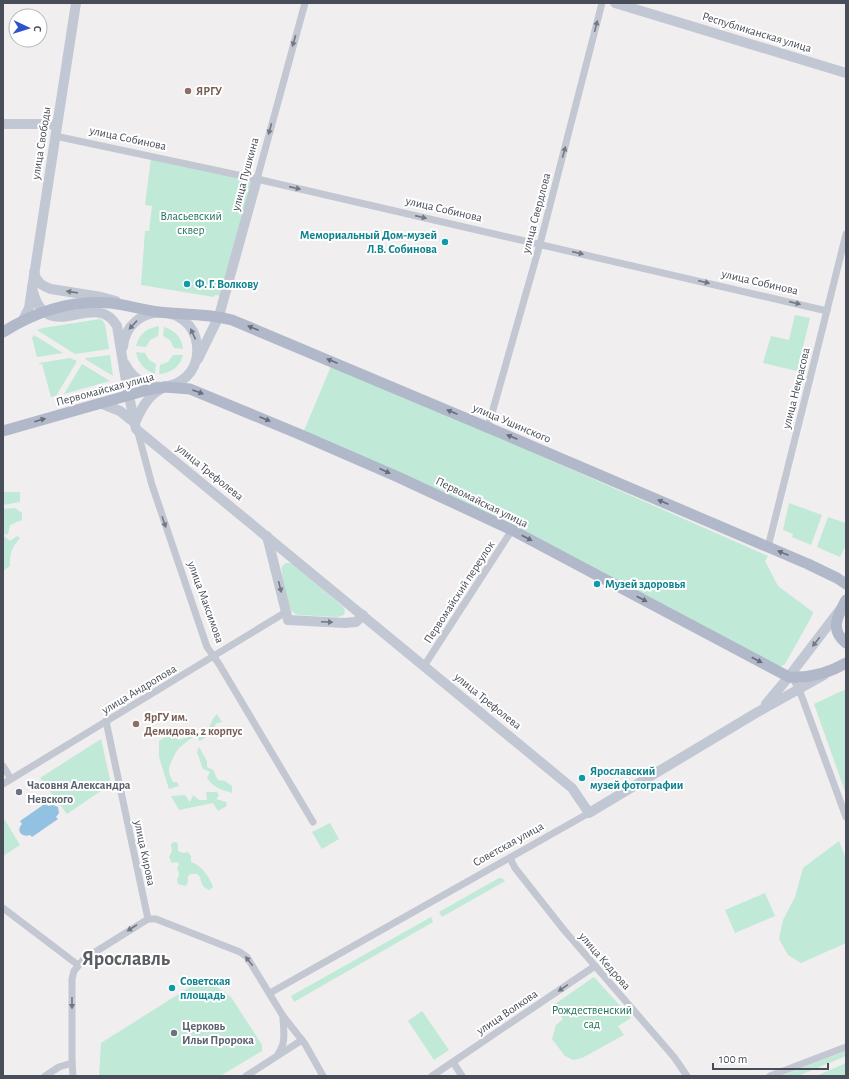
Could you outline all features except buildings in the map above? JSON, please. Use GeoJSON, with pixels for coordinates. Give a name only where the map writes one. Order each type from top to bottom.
{"type":"FeatureCollection","features":[{"type":"Feature","properties":{"kind":"main road","name":"улица Ушинского"},"geometry":{"type":"LineString","coordinates":[[3,332],[23,320],[42,312],[77,304],[100,303],[123,305],[161,312],[208,314],[219,316],[272,336],[488,427],[843,580]]}},
{"type":"Feature","properties":{"kind":"main road","name":"Первомайская улица"},"geometry":{"type":"LineString","coordinates":[[3,431],[128,394],[165,387],[190,389],[210,396],[398,477],[512,530],[789,677]]}},
{"type":"Feature","properties":{"kind":"main road"},"geometry":{"type":"LineString","coordinates":[[843,606],[837,617],[836,626],[845,643]]}},
{"type":"Feature","properties":{"kind":"main road"},"geometry":{"type":"LineString","coordinates":[[789,677],[801,677],[831,671],[846,663]]}},
{"type":"Feature","properties":{"kind":"street","name":"улица Свободы"},"geometry":{"type":"LineString","coordinates":[[23,320],[29,308],[76,3]]}},
{"type":"Feature","properties":{"kind":"street","name":"улица Пушкина"},"geometry":{"type":"LineString","coordinates":[[191,371],[219,316],[305,3]]}},
{"type":"Feature","properties":{"kind":"street","name":"улица Свердлова"},"geometry":{"type":"LineString","coordinates":[[488,427],[540,244],[602,3]]}},
{"type":"Feature","properties":{"kind":"street","name":"Республиканская улица"},"geometry":{"type":"LineString","coordinates":[[615,3],[846,73]]}},
{"type":"Feature","properties":{"kind":"street"},"geometry":{"type":"LineString","coordinates":[[3,124],[57,125]]}},
{"type":"Feature","properties":{"kind":"street","name":"улица Собинова"},"geometry":{"type":"LineString","coordinates":[[55,136],[257,179],[827,311]]}},
{"type":"Feature","properties":{"kind":"street","name":"улица Некрасова"},"geometry":{"type":"LineString","coordinates":[[768,548],[846,234]]}},
{"type":"Feature","properties":{"kind":"street"},"geometry":{"type":"LineString","coordinates":[[34,272],[37,281],[45,287],[114,300],[123,305]]}},
{"type":"Feature","properties":{"kind":"street","name":"улица Свободы"},"geometry":{"type":"LineString","coordinates":[[32,287],[36,301],[42,312]]}},
{"type":"Feature","properties":{"kind":"street","name":"улица Максимова"},"geometry":{"type":"LineString","coordinates":[[42,312],[54,317],[97,312],[109,316],[114,320],[117,326],[123,357],[128,394],[152,485],[207,647],[313,822]]}},
{"type":"Feature","properties":{"kind":"street"},"geometry":{"type":"LineString","coordinates":[[136,426],[140,412],[148,400],[158,390],[180,382],[191,371],[197,354],[197,345],[193,333],[185,322],[178,317],[161,312],[145,316],[132,324],[124,338],[123,357],[130,372],[140,382],[152,387],[165,387]]}},
{"type":"Feature","properties":{"kind":"street","name":"улица Трефолева"},"geometry":{"type":"LineString","coordinates":[[100,403],[120,410],[136,426],[267,536],[572,788],[589,814]]}},
{"type":"Feature","properties":{"kind":"street","name":"Первомайский переулок"},"geometry":{"type":"LineString","coordinates":[[424,666],[512,530]]}},
{"type":"Feature","properties":{"kind":"street"},"geometry":{"type":"LineString","coordinates":[[267,536],[287,616],[345,623],[356,622],[363,615]]}},
{"type":"Feature","properties":{"kind":"street"},"geometry":{"type":"LineString","coordinates":[[276,572],[278,564],[282,558],[289,557],[296,559]]}},
{"type":"Feature","properties":{"kind":"street","name":"Советская улица"},"geometry":{"type":"LineString","coordinates":[[756,713],[789,677],[843,606]]}},
{"type":"Feature","properties":{"kind":"street","name":"улица Андропова"},"geometry":{"type":"LineString","coordinates":[[3,784],[275,619],[287,616]]}},
{"type":"Feature","properties":{"kind":"street","name":"Советская улица"},"geometry":{"type":"LineString","coordinates":[[270,993],[589,814],[756,713],[831,671]]}},
{"type":"Feature","properties":{"kind":"street","name":"Первомайская улица"},"geometry":{"type":"LineString","coordinates":[[789,677],[794,681],[799,689],[846,817]]}},
{"type":"Feature","properties":{"kind":"street","name":"улица Кирова"},"geometry":{"type":"LineString","coordinates":[[106,721],[148,919]]}},
{"type":"Feature","properties":{"kind":"street"},"geometry":{"type":"LineString","coordinates":[[3,766],[11,779]]}},
{"type":"Feature","properties":{"kind":"street","name":"улица Кедрова"},"geometry":{"type":"LineString","coordinates":[[510,858],[515,868],[536,895],[674,1057],[686,1076]]}},
{"type":"Feature","properties":{"kind":"street"},"geometry":{"type":"LineString","coordinates":[[3,908],[78,965]]}},
{"type":"Feature","properties":{"kind":"street"},"geometry":{"type":"LineString","coordinates":[[73,1076],[72,979],[74,971],[84,960],[148,919],[164,921],[240,952],[247,957],[283,1016],[302,1040],[323,1076]]}},
{"type":"Feature","properties":{"kind":"street","name":"улица Волкова"},"geometry":{"type":"LineString","coordinates":[[432,1076],[595,966]]}},
{"type":"Feature","properties":{"kind":"street"},"geometry":{"type":"LineString","coordinates":[[273,1059],[280,1052],[283,1043],[285,1033],[283,1016]]}},
{"type":"Feature","properties":{"kind":"street"},"geometry":{"type":"LineString","coordinates":[[246,1076],[302,1040]]}},
{"type":"Feature","properties":{"kind":"street"},"geometry":{"type":"LineString","coordinates":[[770,1076],[846,1047]]}},
{"type":"Feature","properties":{"kind":"street"},"geometry":{"type":"LineString","coordinates":[[452,1062],[462,1076]]}},
{"type":"Feature","properties":{"kind":"street"},"geometry":{"type":"LineString","coordinates":[[45,1076],[59,1067],[72,1063]]}},
{"type":"Feature","properties":{"kind":"green space","name":"Власьевский сквер"},"geometry":{"type":"Polygon","coordinates":[[[151,158],[255,181],[224,296],[215,295],[214,297],[141,285],[145,231],[149,231],[152,206],[145,205],[151,158]]]}},
{"type":"Feature","properties":{"kind":"green space"},"geometry":{"type":"Polygon","coordinates":[[[795,315],[810,318],[797,371],[763,363],[771,336],[789,340],[795,315]]]}},
{"type":"Feature","properties":{"kind":"green space"},"geometry":{"type":"Polygon","coordinates":[[[100,319],[105,324],[109,349],[75,354],[37,330],[43,328],[100,319]]]}},
{"type":"Feature","properties":{"kind":"green space"},"geometry":{"type":"Polygon","coordinates":[[[159,326],[158,336],[150,340],[146,347],[136,346],[139,338],[144,332],[159,326]]]}},
{"type":"Feature","properties":{"kind":"green space"},"geometry":{"type":"Polygon","coordinates":[[[164,327],[177,335],[181,341],[183,349],[174,348],[170,340],[163,336],[164,327]]]}},
{"type":"Feature","properties":{"kind":"green space"},"geometry":{"type":"Polygon","coordinates":[[[34,335],[63,353],[37,357],[32,338],[34,335]]]}},
{"type":"Feature","properties":{"kind":"green space"},"geometry":{"type":"Polygon","coordinates":[[[136,352],[145,353],[149,360],[156,364],[155,374],[142,366],[138,360],[136,352]]]}},
{"type":"Feature","properties":{"kind":"green space"},"geometry":{"type":"Polygon","coordinates":[[[110,355],[113,376],[85,359],[86,358],[110,355]]]}},
{"type":"Feature","properties":{"kind":"green space"},"geometry":{"type":"Polygon","coordinates":[[[173,355],[183,355],[180,363],[171,371],[159,374],[160,365],[168,362],[173,355]]]}},
{"type":"Feature","properties":{"kind":"green space"},"geometry":{"type":"Polygon","coordinates":[[[70,358],[77,361],[56,396],[51,397],[42,364],[39,363],[70,358]]]}},
{"type":"Feature","properties":{"kind":"green space"},"geometry":{"type":"Polygon","coordinates":[[[82,364],[110,381],[64,394],[82,364]]]}},
{"type":"Feature","properties":{"kind":"green space"},"geometry":{"type":"Polygon","coordinates":[[[332,364],[768,556],[765,561],[778,586],[813,612],[785,664],[777,669],[513,528],[303,433],[332,364]]]}},
{"type":"Feature","properties":{"kind":"green space"},"geometry":{"type":"Polygon","coordinates":[[[3,492],[20,492],[20,502],[3,505],[3,492]]]}},
{"type":"Feature","properties":{"kind":"green space"},"geometry":{"type":"Polygon","coordinates":[[[789,503],[822,515],[811,545],[792,537],[793,534],[783,530],[789,503]]]}},
{"type":"Feature","properties":{"kind":"green space"},"geometry":{"type":"Polygon","coordinates":[[[15,508],[22,513],[22,520],[10,525],[8,534],[3,535],[3,509],[15,508]]]}},
{"type":"Feature","properties":{"kind":"green space"},"geometry":{"type":"Polygon","coordinates":[[[828,517],[846,523],[846,545],[840,557],[817,547],[828,517]]]}},
{"type":"Feature","properties":{"kind":"green space"},"geometry":{"type":"Polygon","coordinates":[[[4,536],[10,541],[17,536],[20,538],[12,551],[10,566],[3,571],[4,536]]]}},
{"type":"Feature","properties":{"kind":"green space"},"geometry":{"type":"Polygon","coordinates":[[[286,563],[294,565],[342,606],[345,610],[344,615],[337,617],[295,614],[291,610],[288,601],[282,574],[282,566],[286,563]]]}},
{"type":"Feature","properties":{"kind":"green space"},"geometry":{"type":"Polygon","coordinates":[[[846,689],[846,794],[814,704],[846,689]]]}},
{"type":"Feature","properties":{"kind":"green space"},"geometry":{"type":"Polygon","coordinates":[[[217,714],[222,722],[217,723],[207,736],[200,741],[194,736],[179,748],[175,754],[169,767],[169,772],[173,782],[177,782],[179,786],[169,789],[159,757],[159,741],[172,733],[179,740],[205,731],[217,714]]]}},
{"type":"Feature","properties":{"kind":"green space"},"geometry":{"type":"Polygon","coordinates":[[[101,739],[111,784],[67,814],[40,778],[101,739]]]}},
{"type":"Feature","properties":{"kind":"green space"},"geometry":{"type":"Polygon","coordinates":[[[199,747],[207,761],[207,767],[213,770],[218,780],[225,781],[232,786],[232,793],[215,786],[207,778],[210,772],[203,769],[197,752],[199,747]]]}},
{"type":"Feature","properties":{"kind":"green space"},"geometry":{"type":"Polygon","coordinates":[[[206,792],[217,792],[219,796],[216,799],[226,802],[227,806],[218,811],[213,803],[179,810],[171,796],[185,795],[190,802],[193,795],[199,800],[207,800],[206,792]]]}},
{"type":"Feature","properties":{"kind":"green space"},"geometry":{"type":"Polygon","coordinates":[[[3,817],[20,845],[3,856],[3,817]]]}},
{"type":"Feature","properties":{"kind":"green space"},"geometry":{"type":"Polygon","coordinates":[[[330,823],[339,839],[322,849],[312,832],[330,823]]]}},
{"type":"Feature","properties":{"kind":"green space"},"geometry":{"type":"Polygon","coordinates":[[[839,841],[846,859],[846,943],[801,963],[788,955],[779,939],[783,920],[795,897],[803,868],[839,841]]]}},
{"type":"Feature","properties":{"kind":"green space"},"geometry":{"type":"Polygon","coordinates":[[[173,842],[178,844],[178,851],[183,853],[188,852],[191,856],[191,862],[205,872],[213,887],[209,890],[205,888],[197,874],[191,874],[188,876],[186,886],[178,884],[177,880],[179,873],[177,869],[179,864],[177,862],[172,863],[169,857],[172,851],[171,845],[173,842]]]}},
{"type":"Feature","properties":{"kind":"green space"},"geometry":{"type":"Polygon","coordinates":[[[499,878],[502,878],[505,881],[442,917],[439,912],[499,878]]]}},
{"type":"Feature","properties":{"kind":"green space"},"geometry":{"type":"Polygon","coordinates":[[[765,893],[775,916],[735,933],[725,910],[765,893]]]}},
{"type":"Feature","properties":{"kind":"green space"},"geometry":{"type":"Polygon","coordinates":[[[431,917],[433,922],[294,1002],[291,996],[431,917]]]}},
{"type":"Feature","properties":{"kind":"green space","name":"Рождественский сад"},"geometry":{"type":"Polygon","coordinates":[[[594,977],[631,1018],[618,1026],[624,1035],[582,1058],[573,1060],[565,1056],[552,1039],[556,1025],[563,1019],[557,1011],[555,1004],[594,977]]]}},
{"type":"Feature","properties":{"kind":"green space"},"geometry":{"type":"Polygon","coordinates":[[[201,980],[207,980],[231,997],[262,1045],[262,1051],[220,1076],[99,1076],[101,1043],[201,980]]]}},
{"type":"Feature","properties":{"kind":"green space"},"geometry":{"type":"Polygon","coordinates":[[[422,1011],[449,1050],[434,1060],[408,1021],[422,1011]]]}},
{"type":"Feature","properties":{"kind":"green space"},"geometry":{"type":"Polygon","coordinates":[[[846,1051],[846,1056],[798,1076],[781,1076],[846,1051]]]}},
{"type":"Feature","properties":{"kind":"green space"},"geometry":{"type":"Polygon","coordinates":[[[846,1063],[846,1076],[816,1076],[846,1063]]]}},
{"type":"Feature","properties":{"kind":"water"},"geometry":{"type":"Polygon","coordinates":[[[46,803],[48,806],[53,805],[58,807],[59,813],[56,817],[58,819],[32,837],[30,835],[27,836],[20,833],[19,829],[22,824],[20,821],[46,803]]]}},
{"type":"Feature","properties":{"kind":"place","name":"ЯРГУ"},"geometry":{"type":"Point","coordinates":[188,91]}},
{"type":"Feature","properties":{"kind":"place","name":"Мемориальный Дом-музей Л.В. Собинова"},"geometry":{"type":"Point","coordinates":[445,242]}},
{"type":"Feature","properties":{"kind":"place","name":"Ф. Г. Волкову"},"geometry":{"type":"Point","coordinates":[187,284]}},
{"type":"Feature","properties":{"kind":"place","name":"Музей здоровья"},"geometry":{"type":"Point","coordinates":[597,584]}},
{"type":"Feature","properties":{"kind":"place","name":"ЯрГУ им. Демидова, 2 корпус"},"geometry":{"type":"Point","coordinates":[136,724]}},
{"type":"Feature","properties":{"kind":"place","name":"Ярославский музей фотографии"},"geometry":{"type":"Point","coordinates":[582,778]}},
{"type":"Feature","properties":{"kind":"place","name":"Часовня Александра Невского"},"geometry":{"type":"Point","coordinates":[19,792]}},
{"type":"Feature","properties":{"kind":"place","name":"Советская площадь"},"geometry":{"type":"Point","coordinates":[172,988]}},
{"type":"Feature","properties":{"kind":"place","name":"Церковь Ильи Пророка"},"geometry":{"type":"Point","coordinates":[174,1033]}},
{"type":"Feature","properties":{"kind":"district","name":"Ярославль"},"geometry":{"type":"Point","coordinates":[126,958]}}]}
